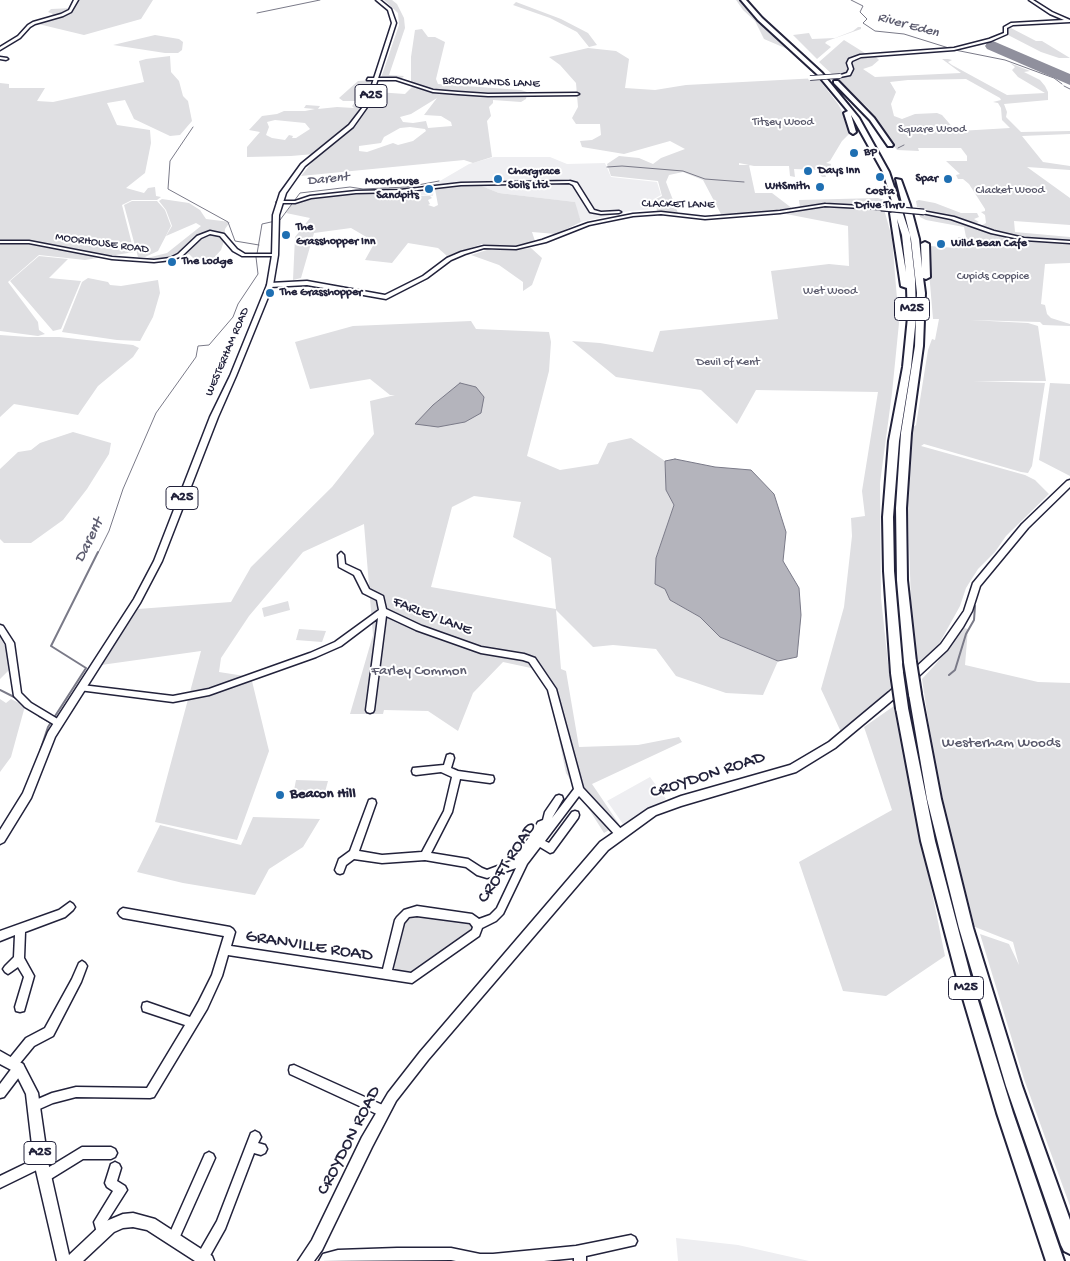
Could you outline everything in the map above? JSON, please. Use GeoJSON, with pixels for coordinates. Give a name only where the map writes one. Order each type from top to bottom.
{"type":"FeatureCollection","features":[{"type":"Feature","properties":{"kind":"highway","name":"M25"},"geometry":{"type":"LineString","coordinates":[[743,0],[760,19],[816,69],[840,96],[857,119],[876,151],[889,179],[900,211],[908,252],[912,288],[911,327],[894,441],[889,500],[889,572],[897,674],[902,708],[928,841],[961,969],[999,1096],[1055,1261]]}},
{"type":"Feature","properties":{"kind":"highway","name":"M25"},"geometry":{"type":"LineString","coordinates":[[748,0],[766,19],[836,77],[872,119],[890,145]]}},
{"type":"Feature","properties":{"kind":"highway","name":"M25"},"geometry":{"type":"LineString","coordinates":[[816,69],[842,104],[852,124],[853,132]]}},
{"type":"Feature","properties":{"kind":"highway","name":"M25"},"geometry":{"type":"LineString","coordinates":[[836,77],[877,139],[892,167],[907,205],[916,247],[921,288],[920,330],[906,440],[900,508],[902,580],[910,662],[934,799],[966,928],[1014,1086],[1070,1245]]}},
{"type":"Feature","properties":{"kind":"highway","name":"M25"},"geometry":{"type":"LineString","coordinates":[[890,204],[911,327]]}},
{"type":"Feature","properties":{"kind":"highway","name":"M25"},"geometry":{"type":"LineString","coordinates":[[916,369],[923,356],[926,332],[925,244]]}},
{"type":"Feature","properties":{"kind":"main road","name":"WESTERHAM ROAD"},"geometry":{"type":"LineString","coordinates":[[54,721],[82,688],[137,601],[158,561],[214,417],[270,285],[275,255],[275,221],[279,202],[288,184],[302,165],[360,117],[368,103],[394,23],[390,10],[378,0]]}},
{"type":"Feature","properties":{"kind":"main road","name":"CROYDON ROAD"},"geometry":{"type":"LineString","coordinates":[[306,1261],[328,1224],[383,1111],[412,1070],[578,874],[604,846],[652,812],[682,801],[793,768],[832,745],[892,695],[944,647],[960,625],[976,585],[1024,526],[1070,483]]}},
{"type":"Feature","properties":{"kind":"main road","name":"A25"},"geometry":{"type":"LineString","coordinates":[[0,839],[27,795],[54,721]]}},
{"type":"Feature","properties":{"kind":"main road"},"geometry":{"type":"LineString","coordinates":[[0,1057],[16,1066]]}},
{"type":"Feature","properties":{"kind":"main road","name":"A25"},"geometry":{"type":"LineString","coordinates":[[16,1066],[28,1083],[35,1106],[41,1162],[64,1261]]}},
{"type":"Feature","properties":{"kind":"main road"},"geometry":{"type":"LineString","coordinates":[[73,1261],[102,1232],[122,1221],[142,1220],[205,1260]]}},
{"type":"Feature","properties":{"kind":"street"},"geometry":{"type":"LineString","coordinates":[[0,49],[19,38],[34,23],[70,11],[76,0]]}},
{"type":"Feature","properties":{"kind":"street"},"geometry":{"type":"LineString","coordinates":[[1030,0],[1051,13],[1070,21]]}},
{"type":"Feature","properties":{"kind":"street"},"geometry":{"type":"LineString","coordinates":[[810,78],[836,77],[849,74],[851,69],[849,63],[854,57],[895,52],[954,49],[990,40],[1006,33],[1005,28],[1012,24],[1070,21]]}},
{"type":"Feature","properties":{"kind":"street"},"geometry":{"type":"LineString","coordinates":[[0,58],[7,58]]}},
{"type":"Feature","properties":{"kind":"street","name":"BROOMLANDS LANE"},"geometry":{"type":"LineString","coordinates":[[368,79],[396,79],[433,91],[458,94],[576,94]]}},
{"type":"Feature","properties":{"kind":"street"},"geometry":{"type":"LineString","coordinates":[[279,202],[295,202],[310,197],[347,193],[400,191],[461,184],[570,182],[575,184],[592,211],[600,213],[619,212]]}},
{"type":"Feature","properties":{"kind":"street","name":"CLACKET LANE"},"geometry":{"type":"LineString","coordinates":[[270,285],[307,284],[386,297],[427,276],[449,260],[463,253],[487,247],[516,248],[544,241],[588,224],[633,215],[661,212],[705,218],[784,211],[825,205],[881,208],[924,212],[952,218],[993,232],[1024,239],[1070,242]]}},
{"type":"Feature","properties":{"kind":"street","name":"MOORHOUSE ROAD"},"geometry":{"type":"LineString","coordinates":[[0,242],[29,242],[112,258],[154,261],[171,259],[180,255],[199,237],[210,232],[222,235],[235,250],[244,255],[275,255]]}},
{"type":"Feature","properties":{"kind":"street"},"geometry":{"type":"LineString","coordinates":[[341,555],[341,564],[357,573],[366,591],[380,598],[383,612],[370,710]]}},
{"type":"Feature","properties":{"kind":"street","name":"FARLEY LANE"},"geometry":{"type":"LineString","coordinates":[[82,688],[172,699],[209,692],[313,655],[338,644],[383,612],[419,628],[481,650],[532,660],[552,689],[579,790],[620,834]]}},
{"type":"Feature","properties":{"kind":"street"},"geometry":{"type":"LineString","coordinates":[[0,628],[10,642],[17,694],[28,705],[54,721]]}},
{"type":"Feature","properties":{"kind":"street"},"geometry":{"type":"LineString","coordinates":[[448,769],[450,758]]}},
{"type":"Feature","properties":{"kind":"street"},"geometry":{"type":"LineString","coordinates":[[416,771],[442,768],[448,769],[457,775],[490,779]]}},
{"type":"Feature","properties":{"kind":"street"},"geometry":{"type":"LineString","coordinates":[[425,856],[448,812],[457,775]]}},
{"type":"Feature","properties":{"kind":"street","name":"CROFT ROAD"},"geometry":{"type":"LineString","coordinates":[[478,925],[493,918],[500,911],[524,861],[540,842],[549,824],[579,790]]}},
{"type":"Feature","properties":{"kind":"street"},"geometry":{"type":"LineString","coordinates":[[514,859],[531,842],[541,825],[549,824],[548,815],[559,800]]}},
{"type":"Feature","properties":{"kind":"street"},"geometry":{"type":"LineString","coordinates":[[340,870],[342,862],[353,854],[372,803]]}},
{"type":"Feature","properties":{"kind":"street"},"geometry":{"type":"LineString","coordinates":[[540,842],[550,849],[575,816]]}},
{"type":"Feature","properties":{"kind":"street"},"geometry":{"type":"LineString","coordinates":[[353,854],[382,859],[425,856],[468,863],[480,872],[487,874],[524,861]]}},
{"type":"Feature","properties":{"kind":"street"},"geometry":{"type":"LineString","coordinates":[[0,936],[62,914],[70,906]]}},
{"type":"Feature","properties":{"kind":"street","name":"GRANVILLE ROAD"},"geometry":{"type":"LineString","coordinates":[[226,950],[386,975],[408,978],[416,977],[476,933],[478,925],[472,919],[416,911],[407,913],[400,920],[386,975]]}},
{"type":"Feature","properties":{"kind":"street"},"geometry":{"type":"LineString","coordinates":[[35,1106],[52,1098],[76,1092],[150,1093],[193,1023],[217,976],[230,932],[123,913]]}},
{"type":"Feature","properties":{"kind":"street"},"geometry":{"type":"LineString","coordinates":[[20,929],[19,959],[29,976],[20,1007]]}},
{"type":"Feature","properties":{"kind":"street"},"geometry":{"type":"LineString","coordinates":[[8,969],[19,959]]}},
{"type":"Feature","properties":{"kind":"street"},"geometry":{"type":"LineString","coordinates":[[0,1093],[25,1047],[49,1032],[76,982],[82,966]]}},
{"type":"Feature","properties":{"kind":"street"},"geometry":{"type":"LineString","coordinates":[[148,1007],[193,1023]]}},
{"type":"Feature","properties":{"kind":"street"},"geometry":{"type":"LineString","coordinates":[[294,1070],[383,1111]]}},
{"type":"Feature","properties":{"kind":"street"},"geometry":{"type":"LineString","coordinates":[[205,1260],[255,1144]]}},
{"type":"Feature","properties":{"kind":"street"},"geometry":{"type":"LineString","coordinates":[[45,1176],[82,1153],[111,1153]]}},
{"type":"Feature","properties":{"kind":"street"},"geometry":{"type":"LineString","coordinates":[[173,1239],[208,1158]]}},
{"type":"Feature","properties":{"kind":"street"},"geometry":{"type":"LineString","coordinates":[[0,1182],[41,1162]]}},
{"type":"Feature","properties":{"kind":"street"},"geometry":{"type":"LineString","coordinates":[[102,1232],[100,1222],[121,1190],[111,1183],[115,1168]]}},
{"type":"Feature","properties":{"kind":"street"},"geometry":{"type":"LineString","coordinates":[[325,1261],[327,1258],[338,1256],[397,1254],[451,1254],[480,1260],[578,1256],[631,1241]]}},
{"type":"Feature","properties":{"kind":"shaded area"},"geometry":{"type":"Polygon","coordinates":[[[494,157],[550,157],[567,164],[605,163],[611,177],[657,182],[661,195],[654,199],[655,209],[630,211],[581,222],[574,202],[499,193],[478,185],[434,187],[433,196],[412,195],[401,189],[433,185],[469,164],[494,157]]]}},
{"type":"Feature","properties":{"kind":"shaded area"},"geometry":{"type":"Polygon","coordinates":[[[460,383],[476,387],[484,397],[481,413],[465,422],[438,427],[415,424],[433,405],[460,383]]]}},
{"type":"Feature","properties":{"kind":"shaded area"},"geometry":{"type":"Polygon","coordinates":[[[675,459],[715,467],[751,470],[774,494],[786,532],[783,561],[799,588],[801,615],[797,657],[778,661],[720,637],[700,617],[670,600],[665,589],[655,584],[656,558],[674,505],[666,490],[665,461],[675,459]]]}},
{"type":"Feature","properties":{"kind":"shaded area"},"geometry":{"type":"Polygon","coordinates":[[[650,777],[666,799],[623,824],[607,801],[650,777]]]}},
{"type":"Feature","properties":{"kind":"shaded area"},"geometry":{"type":"Polygon","coordinates":[[[676,1238],[738,1245],[809,1261],[678,1261],[676,1238]]]}},
{"type":"Feature","properties":{"kind":"green space"},"geometry":{"type":"Polygon","coordinates":[[[77,0],[153,0],[141,19],[84,35],[34,23],[53,14],[48,12],[51,9],[73,8],[77,0]]]}},
{"type":"Feature","properties":{"kind":"green space"},"geometry":{"type":"Polygon","coordinates":[[[384,0],[392,0],[397,4],[404,18],[405,28],[389,75],[404,76],[401,79],[381,78],[399,25],[398,13],[384,0]]]}},
{"type":"Feature","properties":{"kind":"green space"},"geometry":{"type":"Polygon","coordinates":[[[736,0],[740,0],[760,22],[792,51],[764,39],[755,21],[743,10],[736,0]]]}},
{"type":"Feature","properties":{"kind":"green space"},"geometry":{"type":"Polygon","coordinates":[[[516,2],[561,19],[588,33],[597,45],[589,47],[577,32],[550,18],[513,5],[516,2]]]}},
{"type":"Feature","properties":{"kind":"green space"},"geometry":{"type":"Polygon","coordinates":[[[861,27],[861,29],[827,41],[825,43],[831,47],[817,59],[793,35],[809,33],[812,39],[835,38],[861,27]]]}},
{"type":"Feature","properties":{"kind":"green space"},"geometry":{"type":"Polygon","coordinates":[[[1009,27],[1036,41],[1042,41],[1070,58],[1059,58],[1041,52],[1008,35],[1006,28],[1009,27]]]}},
{"type":"Feature","properties":{"kind":"green space"},"geometry":{"type":"Polygon","coordinates":[[[422,29],[428,37],[435,37],[445,42],[436,79],[438,84],[527,92],[526,99],[521,102],[493,100],[489,107],[491,116],[487,121],[492,157],[473,163],[464,160],[301,176],[317,156],[314,154],[247,157],[247,147],[260,132],[249,130],[262,116],[284,111],[315,109],[304,108],[306,105],[320,106],[318,109],[354,108],[352,106],[356,101],[343,101],[339,98],[358,81],[371,80],[370,85],[378,85],[377,92],[405,94],[413,86],[411,81],[411,57],[415,30],[422,29]],[[437,98],[411,114],[400,117],[403,122],[426,121],[428,128],[452,126],[451,122],[441,116],[424,115],[437,98]],[[275,120],[267,122],[269,127],[266,135],[272,138],[285,140],[289,135],[293,136],[292,138],[296,138],[310,129],[305,123],[275,120]],[[410,127],[400,128],[384,137],[381,143],[359,146],[359,151],[367,152],[393,143],[398,145],[413,141],[426,131],[425,129],[410,127]]]}},
{"type":"Feature","properties":{"kind":"green space"},"geometry":{"type":"Polygon","coordinates":[[[155,35],[179,39],[183,42],[182,50],[178,53],[165,53],[113,45],[155,35]]]}},
{"type":"Feature","properties":{"kind":"green space","name":"Titsey Wood"},"geometry":{"type":"Polygon","coordinates":[[[844,40],[868,55],[858,55],[850,60],[848,74],[834,76],[819,62],[844,40]]]}},
{"type":"Feature","properties":{"kind":"green space"},"geometry":{"type":"Polygon","coordinates":[[[989,45],[995,45],[1070,77],[1070,81],[989,45]]]}},
{"type":"Feature","properties":{"kind":"green space"},"geometry":{"type":"Polygon","coordinates":[[[588,48],[616,51],[629,59],[625,88],[655,90],[686,85],[818,78],[838,104],[851,132],[842,141],[830,161],[826,163],[831,164],[829,173],[825,174],[826,177],[822,177],[819,173],[822,173],[821,170],[794,169],[795,177],[790,176],[789,166],[749,165],[755,193],[772,193],[793,209],[818,205],[800,207],[799,200],[878,198],[885,200],[888,204],[889,207],[846,205],[884,209],[892,238],[899,323],[880,483],[881,598],[891,691],[841,732],[821,689],[844,607],[852,536],[851,518],[865,516],[862,491],[878,392],[756,390],[737,424],[701,390],[616,377],[572,341],[600,343],[653,352],[660,331],[778,319],[771,271],[829,264],[849,266],[848,226],[786,214],[792,210],[722,216],[703,180],[683,172],[669,175],[666,182],[678,213],[657,213],[656,199],[662,196],[658,181],[611,176],[607,164],[619,156],[639,158],[653,164],[661,158],[685,149],[670,141],[624,154],[582,147],[580,141],[592,140],[601,135],[600,124],[576,124],[572,118],[578,107],[576,83],[560,65],[549,57],[588,48]]]}},
{"type":"Feature","properties":{"kind":"green space"},"geometry":{"type":"Polygon","coordinates":[[[170,56],[171,72],[179,81],[183,96],[188,101],[192,121],[180,135],[170,136],[134,119],[125,100],[107,103],[117,125],[150,130],[151,143],[145,173],[126,188],[144,193],[148,188],[155,187],[156,196],[161,197],[157,200],[132,200],[122,205],[134,252],[85,260],[39,255],[8,282],[38,322],[39,330],[45,334],[38,336],[0,331],[0,83],[9,84],[9,88],[45,88],[37,101],[53,102],[144,82],[139,61],[170,56]]]}},
{"type":"Feature","properties":{"kind":"green space"},"geometry":{"type":"Polygon","coordinates":[[[861,56],[875,56],[879,60],[872,66],[863,69],[875,77],[961,73],[942,59],[948,59],[952,60],[948,62],[952,65],[1007,95],[1045,93],[1018,77],[1012,70],[1015,67],[1010,63],[1030,71],[1024,72],[1040,80],[1048,92],[1048,100],[1004,104],[1007,112],[1006,117],[1021,132],[1070,131],[1070,134],[1022,136],[1043,162],[1070,166],[1070,170],[1027,167],[1070,198],[1070,225],[1014,221],[1015,232],[1070,237],[1070,241],[1024,238],[981,226],[986,223],[985,215],[981,212],[985,211],[985,209],[969,184],[963,179],[958,179],[956,175],[960,174],[946,161],[967,161],[967,156],[961,148],[918,148],[919,151],[897,150],[867,110],[870,111],[869,109],[834,77],[850,75],[850,63],[861,56]],[[966,79],[890,82],[896,92],[891,104],[894,116],[902,119],[915,114],[937,113],[942,115],[955,130],[959,131],[1010,128],[1002,120],[1001,108],[998,103],[993,102],[1001,100],[966,79]]]}},
{"type":"Feature","properties":{"kind":"green space"},"geometry":{"type":"Polygon","coordinates":[[[479,185],[499,193],[575,202],[581,222],[556,234],[532,232],[535,241],[513,247],[482,244],[447,256],[438,248],[408,243],[392,263],[365,260],[375,242],[351,228],[314,233],[301,278],[293,280],[295,237],[310,218],[286,213],[291,205],[311,197],[396,192],[410,196],[430,196],[432,198],[428,200],[430,204],[428,205],[434,207],[438,205],[435,189],[438,187],[479,185]]]}},
{"type":"Feature","properties":{"kind":"green space"},"geometry":{"type":"Polygon","coordinates":[[[162,199],[189,203],[200,210],[206,219],[230,222],[225,229],[221,250],[213,259],[197,262],[189,254],[163,263],[143,259],[167,253],[201,226],[196,223],[166,236],[172,226],[166,210],[159,201],[162,199]]]}},
{"type":"Feature","properties":{"kind":"green space"},"geometry":{"type":"Polygon","coordinates":[[[132,201],[157,201],[165,210],[171,226],[158,251],[145,257],[138,257],[124,205],[132,201]]]}},
{"type":"Feature","properties":{"kind":"green space"},"geometry":{"type":"Polygon","coordinates":[[[916,201],[935,203],[961,213],[977,213],[979,217],[974,219],[979,222],[974,224],[951,216],[929,212],[917,207],[916,201]]]}},
{"type":"Feature","properties":{"kind":"green space","name":"Cupids Coppice"},"geometry":{"type":"Polygon","coordinates":[[[919,213],[950,218],[1024,239],[1070,243],[1070,263],[1045,264],[1041,304],[1045,305],[1047,314],[1051,318],[1070,324],[1070,326],[1043,325],[1040,322],[970,320],[1028,323],[1038,326],[1046,381],[973,381],[1045,383],[1032,466],[1028,473],[1021,472],[924,444],[921,446],[1025,475],[1035,480],[1049,494],[1006,536],[995,552],[978,569],[966,588],[960,606],[939,644],[924,664],[917,665],[911,602],[907,486],[913,427],[916,425],[928,350],[932,339],[935,340],[939,319],[933,319],[927,248],[930,246],[955,248],[958,245],[958,237],[966,237],[964,227],[926,220],[920,217],[919,213]]]}},
{"type":"Feature","properties":{"kind":"green space"},"geometry":{"type":"Polygon","coordinates":[[[531,248],[542,258],[532,285],[523,291],[523,282],[499,265],[471,255],[487,250],[531,248]]]}},
{"type":"Feature","properties":{"kind":"green space"},"geometry":{"type":"Polygon","coordinates":[[[39,256],[68,259],[49,278],[81,281],[61,329],[53,331],[10,281],[39,256]]]}},
{"type":"Feature","properties":{"kind":"green space"},"geometry":{"type":"Polygon","coordinates":[[[88,278],[108,282],[110,285],[121,286],[158,280],[160,293],[153,317],[140,341],[117,340],[62,332],[82,282],[88,278]]]}},
{"type":"Feature","properties":{"kind":"green space","name":"Farley Common"},"geometry":{"type":"Polygon","coordinates":[[[471,321],[476,329],[549,332],[551,342],[549,371],[527,456],[560,470],[598,464],[608,443],[631,438],[665,461],[666,490],[674,505],[656,558],[670,600],[700,617],[720,637],[778,661],[763,695],[726,693],[676,676],[656,649],[613,645],[593,647],[556,610],[561,669],[566,671],[579,747],[638,745],[679,737],[682,742],[592,784],[619,824],[604,833],[566,773],[545,671],[503,662],[473,693],[458,731],[428,711],[384,710],[383,714],[350,714],[373,635],[364,524],[303,552],[249,616],[221,658],[219,672],[251,677],[269,751],[237,840],[155,822],[201,651],[101,665],[138,609],[231,602],[251,567],[332,487],[374,434],[370,401],[395,395],[390,395],[370,379],[310,389],[295,342],[353,326],[471,321]],[[474,496],[452,507],[431,587],[556,609],[551,558],[513,537],[521,502],[474,496]]]}},
{"type":"Feature","properties":{"kind":"green space"},"geometry":{"type":"Polygon","coordinates":[[[0,335],[59,337],[133,345],[139,348],[133,357],[98,386],[78,415],[14,404],[0,417],[0,335]]]}},
{"type":"Feature","properties":{"kind":"green space"},"geometry":{"type":"Polygon","coordinates":[[[1050,383],[1070,384],[1070,476],[1039,460],[1050,383]]]}},
{"type":"Feature","properties":{"kind":"green space"},"geometry":{"type":"Polygon","coordinates":[[[73,432],[111,443],[109,454],[87,489],[63,520],[31,543],[4,543],[0,539],[0,469],[18,452],[31,450],[40,443],[73,432]]]}},
{"type":"Feature","properties":{"kind":"green space"},"geometry":{"type":"Polygon","coordinates":[[[288,601],[290,610],[264,617],[262,608],[288,601]]]}},
{"type":"Feature","properties":{"kind":"green space","name":"Westerham Woods"},"geometry":{"type":"Polygon","coordinates":[[[964,628],[968,629],[965,665],[1038,682],[1070,683],[1070,1206],[1024,1079],[980,934],[1009,944],[1019,965],[1013,942],[975,927],[938,786],[922,679],[964,628]]]}},
{"type":"Feature","properties":{"kind":"green space"},"geometry":{"type":"Polygon","coordinates":[[[299,629],[326,631],[322,642],[296,640],[299,629]]]}},
{"type":"Feature","properties":{"kind":"green space"},"geometry":{"type":"Polygon","coordinates":[[[0,637],[7,650],[10,669],[0,679],[0,637]]]}},
{"type":"Feature","properties":{"kind":"green space"},"geometry":{"type":"Polygon","coordinates":[[[0,699],[6,703],[11,699],[25,706],[11,757],[0,772],[0,699]]]}},
{"type":"Feature","properties":{"kind":"green space"},"geometry":{"type":"Polygon","coordinates":[[[894,706],[945,956],[886,996],[843,991],[799,862],[892,810],[864,727],[894,706]]]}},
{"type":"Feature","properties":{"kind":"green space"},"geometry":{"type":"Polygon","coordinates":[[[296,780],[328,781],[324,796],[293,795],[296,780]]]}},
{"type":"Feature","properties":{"kind":"green space"},"geometry":{"type":"Polygon","coordinates":[[[253,817],[320,819],[303,847],[269,869],[255,895],[183,883],[137,872],[160,825],[241,845],[253,817]]]}},
{"type":"Feature","properties":{"kind":"green space"},"geometry":{"type":"Polygon","coordinates":[[[412,914],[471,922],[474,929],[414,974],[395,971],[392,962],[403,922],[412,914]]]}},
{"type":"Feature","properties":{"kind":"waterway"},"geometry":{"type":"LineString","coordinates":[[257,13],[320,0]]}},
{"type":"Feature","properties":{"kind":"waterway","name":"River Eden"},"geometry":{"type":"LineString","coordinates":[[851,0],[863,6],[860,12],[867,19],[863,23],[875,31],[904,34],[952,49]]}},
{"type":"Feature","properties":{"kind":"waterway","name":"River Eden"},"geometry":{"type":"LineString","coordinates":[[955,50],[1005,60],[1054,78],[1062,84]]}},
{"type":"Feature","properties":{"kind":"waterway","name":"River Eden"},"geometry":{"type":"LineString","coordinates":[[1064,86],[1070,89]]}},
{"type":"Feature","properties":{"kind":"waterway"},"geometry":{"type":"LineString","coordinates":[[193,127],[170,161],[168,189],[228,222],[235,241],[259,245]]}},
{"type":"Feature","properties":{"kind":"waterway"},"geometry":{"type":"LineString","coordinates":[[898,148],[904,145]]}},
{"type":"Feature","properties":{"kind":"waterway","name":"Darent"},"geometry":{"type":"LineString","coordinates":[[607,167],[622,166],[683,171],[705,179],[744,182]]}},
{"type":"Feature","properties":{"kind":"waterway","name":"Darent"},"geometry":{"type":"LineString","coordinates":[[259,245],[262,224],[280,220],[300,193],[350,187],[363,189],[407,187],[439,181]]}},
{"type":"Feature","properties":{"kind":"waterway","name":"Darent"},"geometry":{"type":"LineString","coordinates":[[257,254],[259,245]]}},
{"type":"Feature","properties":{"kind":"waterway","name":"Darent"},"geometry":{"type":"LineString","coordinates":[[98,553],[109,531],[123,489],[156,413],[196,357],[198,346],[209,345],[233,317],[238,304],[258,274],[256,257]]}},
{"type":"Feature","properties":{"kind":"waterway","name":"Darent"},"geometry":{"type":"LineString","coordinates":[[40,751],[48,727],[86,668],[51,646],[98,552]]}},
{"type":"Feature","properties":{"kind":"waterway"},"geometry":{"type":"LineString","coordinates":[[949,675],[955,670],[966,634],[974,620],[975,606]]}},
{"type":"Feature","properties":{"kind":"waterway"},"geometry":{"type":"LineString","coordinates":[[0,690],[18,699]]}},
{"type":"Feature","properties":{"kind":"waterway"},"geometry":{"type":"LineString","coordinates":[[39,716],[50,722]]}},
{"type":"Feature","properties":{"kind":"runway"},"geometry":{"type":"LineString","coordinates":[[993,46],[1070,80]]}},
{"type":"Feature","properties":{"kind":"place","name":"BP"},"geometry":{"type":"Point","coordinates":[854,153]}},
{"type":"Feature","properties":{"kind":"place","name":"Days Inn"},"geometry":{"type":"Point","coordinates":[808,171]}},
{"type":"Feature","properties":{"kind":"place","name":"Costa Drive Thru"},"geometry":{"type":"Point","coordinates":[880,177]}},
{"type":"Feature","properties":{"kind":"place","name":"Chargrace Soils Ltd"},"geometry":{"type":"Point","coordinates":[498,179]}},
{"type":"Feature","properties":{"kind":"place","name":"Spar"},"geometry":{"type":"Point","coordinates":[948,179]}},
{"type":"Feature","properties":{"kind":"place","name":"WHSmith"},"geometry":{"type":"Point","coordinates":[820,187]}},
{"type":"Feature","properties":{"kind":"place","name":"Moorhouse Sandpits"},"geometry":{"type":"Point","coordinates":[429,189]}},
{"type":"Feature","properties":{"kind":"place","name":"The Grasshopper Inn"},"geometry":{"type":"Point","coordinates":[286,235]}},
{"type":"Feature","properties":{"kind":"place","name":"Wild Bean Cafe"},"geometry":{"type":"Point","coordinates":[941,244]}},
{"type":"Feature","properties":{"kind":"place","name":"The Lodge"},"geometry":{"type":"Point","coordinates":[172,262]}},
{"type":"Feature","properties":{"kind":"place","name":"The Grasshopper"},"geometry":{"type":"Point","coordinates":[270,293]}},
{"type":"Feature","properties":{"kind":"place","name":"Beacon Hill"},"geometry":{"type":"Point","coordinates":[280,795]}},
{"type":"Feature","properties":{"kind":"park label","name":"Square Wood"},"geometry":{"type":"Point","coordinates":[932,130]}},
{"type":"Feature","properties":{"kind":"park label","name":"Clacket Wood"},"geometry":{"type":"Point","coordinates":[1010,191]}},
{"type":"Feature","properties":{"kind":"park label","name":"Wet Wood"},"geometry":{"type":"Point","coordinates":[830,292]}},
{"type":"Feature","properties":{"kind":"park label","name":"Devil of Kent"},"geometry":{"type":"Point","coordinates":[728,363]}}]}
